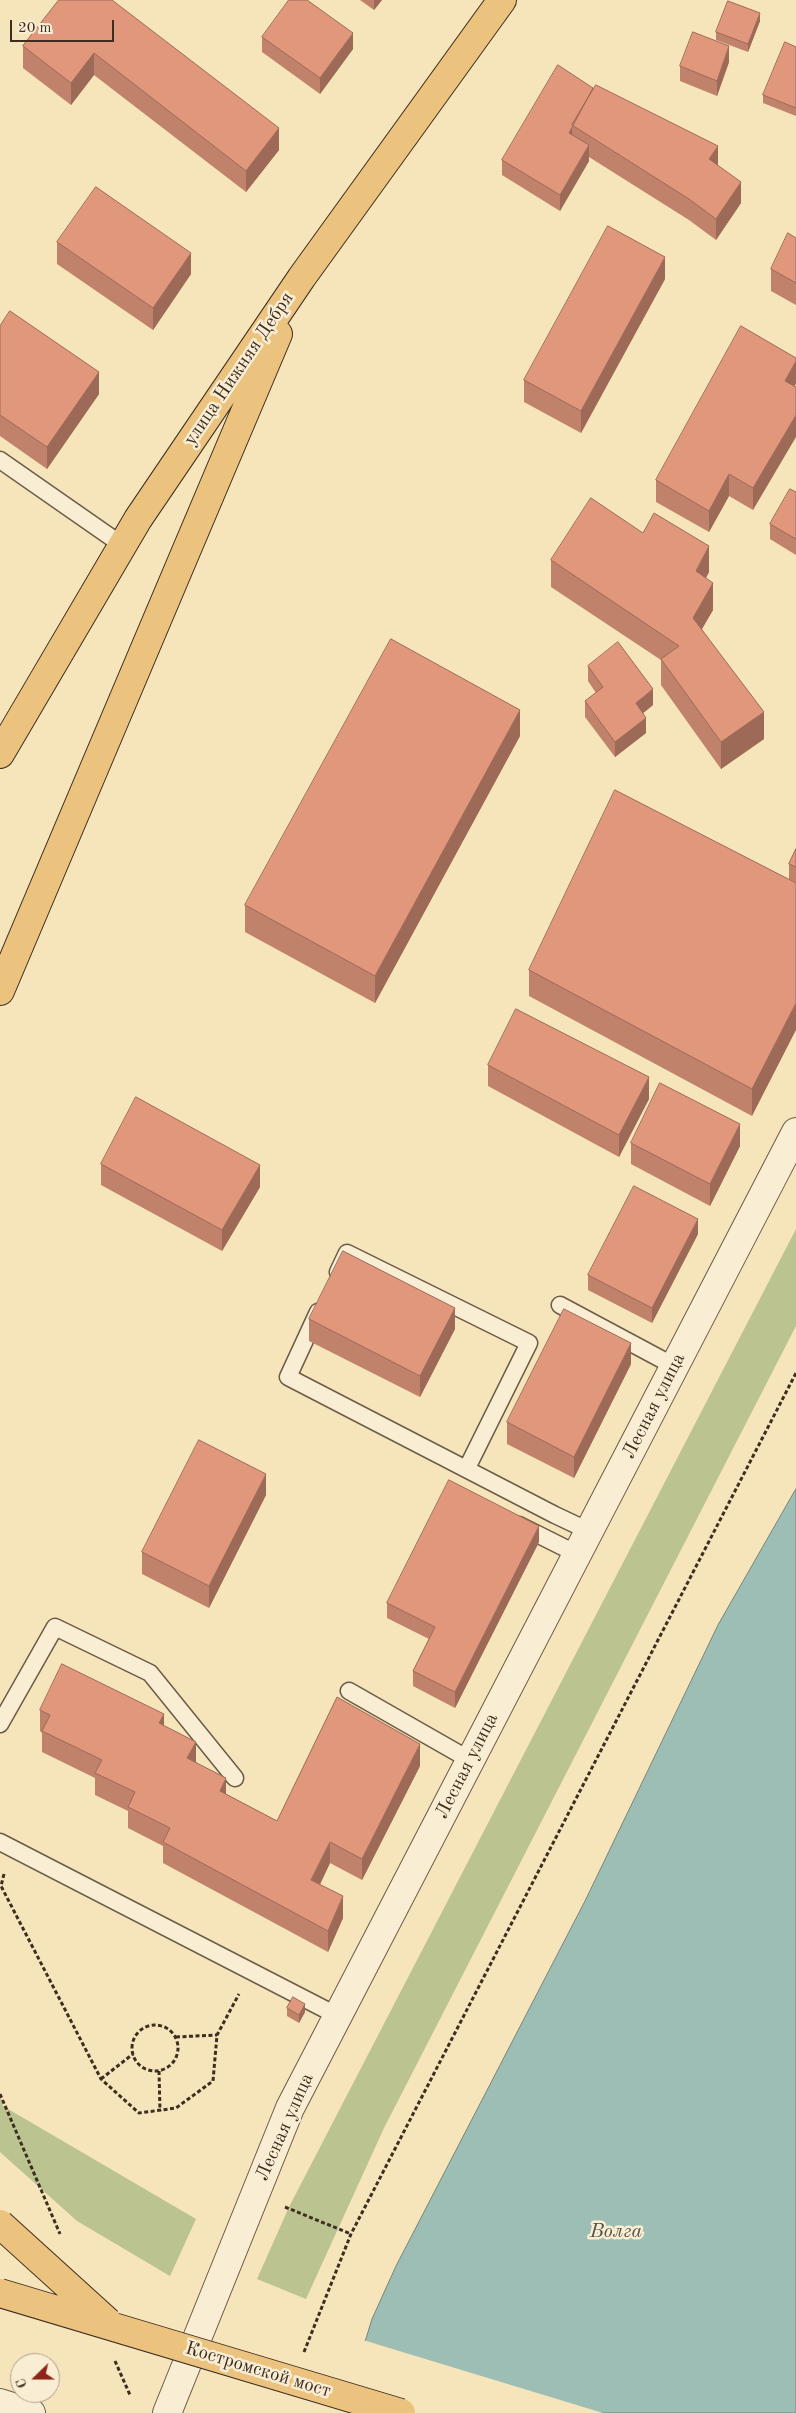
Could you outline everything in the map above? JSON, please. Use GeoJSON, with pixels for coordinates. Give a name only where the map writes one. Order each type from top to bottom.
{"type":"FeatureCollection","features":[{"type":"Feature","properties":{"kind":"highway","name":"улица Нижняя Дебря"},"geometry":{"type":"LineString","coordinates":[[0,754],[122,545],[302,277],[502,0]]}},
{"type":"Feature","properties":{"kind":"highway"},"geometry":{"type":"LineString","coordinates":[[0,991],[302,277]]}},
{"type":"Feature","properties":{"kind":"highway"},"geometry":{"type":"LineString","coordinates":[[0,2224],[114,2328]]}},
{"type":"Feature","properties":{"kind":"highway","name":"Костромской мост"},"geometry":{"type":"LineString","coordinates":[[0,2293],[401,2413]]}},
{"type":"Feature","properties":{"kind":"street","name":"Лесная улица"},"geometry":{"type":"LineString","coordinates":[[167,2413],[290,2108],[796,1132]]}},
{"type":"Feature","properties":{"kind":"street"},"geometry":{"type":"LineString","coordinates":[[0,2403],[31,2413]]}},
{"type":"Feature","properties":{"kind":"lane"},"geometry":{"type":"LineString","coordinates":[[0,460],[122,545]]}},
{"type":"Feature","properties":{"kind":"lane"},"geometry":{"type":"LineString","coordinates":[[467,1468],[529,1343],[347,1252],[288,1377],[555,1515],[583,1542]]}},
{"type":"Feature","properties":{"kind":"lane"},"geometry":{"type":"LineString","coordinates":[[560,1304],[674,1366]]}},
{"type":"Feature","properties":{"kind":"lane"},"geometry":{"type":"LineString","coordinates":[[508,1520],[583,1542]]}},
{"type":"Feature","properties":{"kind":"lane"},"geometry":{"type":"LineString","coordinates":[[0,1724],[55,1627],[150,1674],[235,1778]]}},
{"type":"Feature","properties":{"kind":"lane"},"geometry":{"type":"LineString","coordinates":[[349,1691],[470,1760]]}},
{"type":"Feature","properties":{"kind":"lane"},"geometry":{"type":"LineString","coordinates":[[4,1844],[338,2016]]}},
{"type":"Feature","properties":{"kind":"path"},"geometry":{"type":"LineString","coordinates":[[301,2360],[351,2234],[796,1373]]}},
{"type":"Feature","properties":{"kind":"path"},"geometry":{"type":"LineString","coordinates":[[4,1844],[1,1886],[101,2079],[139,2113],[176,2108],[212,2080],[217,2035],[252,1971]]}},
{"type":"Feature","properties":{"kind":"path"},"geometry":{"type":"LineString","coordinates":[[158,2026],[166,2028],[176,2037],[178,2048],[176,2059],[169,2067],[159,2071],[148,2070],[141,2066],[133,2054],[134,2039],[147,2027],[158,2026]]}},
{"type":"Feature","properties":{"kind":"path"},"geometry":{"type":"LineString","coordinates":[[176,2037],[217,2035]]}},
{"type":"Feature","properties":{"kind":"path"},"geometry":{"type":"LineString","coordinates":[[101,2079],[133,2054]]}},
{"type":"Feature","properties":{"kind":"path"},"geometry":{"type":"LineString","coordinates":[[159,2071],[160,2111]]}},
{"type":"Feature","properties":{"kind":"path"},"geometry":{"type":"LineString","coordinates":[[285,2207],[351,2234]]}},
{"type":"Feature","properties":{"kind":"green space"},"geometry":{"type":"Polygon","coordinates":[[[796,1229],[796,1326],[384,2128],[306,2299],[257,2279],[289,2207],[796,1229]]]}},
{"type":"Feature","properties":{"kind":"green space"},"geometry":{"type":"Polygon","coordinates":[[[0,2095],[3,2106],[196,2219],[170,2276],[77,2221],[0,2152],[0,2095]]]}},
{"type":"Feature","properties":{"kind":"water","name":"Волга"},"geometry":{"type":"Polygon","coordinates":[[[796,1489],[796,2413],[343,2413],[372,2319],[396,2266],[585,1901],[718,1625],[796,1489]]]}},
{"type":"Feature","properties":{"kind":"pier"},"geometry":{"type":"Polygon","coordinates":[[[363,2340],[603,2413],[341,2413],[363,2340]]]}},
{"type":"Feature","properties":{"kind":"building"},"geometry":{"type":"Polygon","coordinates":[[[59,0],[112,0],[279,128],[246,171],[94,53],[71,83],[23,46],[59,0]]]}},
{"type":"Feature","properties":{"kind":"building"},"geometry":{"type":"Polygon","coordinates":[[[289,0],[307,0],[353,33],[320,78],[262,37],[289,0]]]}},
{"type":"Feature","properties":{"kind":"building"},"geometry":{"type":"Polygon","coordinates":[[[728,1],[760,13],[748,44],[716,32],[728,1]]]}},
{"type":"Feature","properties":{"kind":"building"},"geometry":{"type":"Polygon","coordinates":[[[693,32],[729,46],[717,81],[680,66],[693,32]]]}},
{"type":"Feature","properties":{"kind":"building"},"geometry":{"type":"Polygon","coordinates":[[[785,42],[796,47],[796,108],[763,95],[785,42]]]}},
{"type":"Feature","properties":{"kind":"building"},"geometry":{"type":"Polygon","coordinates":[[[558,65],[593,88],[569,133],[589,145],[560,195],[502,160],[558,65]]]}},
{"type":"Feature","properties":{"kind":"building"},"geometry":{"type":"Polygon","coordinates":[[[596,85],[718,146],[709,159],[741,182],[716,219],[689,199],[572,125],[596,85]]]}},
{"type":"Feature","properties":{"kind":"building"},"geometry":{"type":"Polygon","coordinates":[[[96,187],[191,253],[153,308],[57,242],[96,187]]]}},
{"type":"Feature","properties":{"kind":"building"},"geometry":{"type":"Polygon","coordinates":[[[608,226],[665,257],[581,411],[524,380],[608,226]]]}},
{"type":"Feature","properties":{"kind":"building"},"geometry":{"type":"Polygon","coordinates":[[[788,233],[796,238],[796,283],[771,269],[788,233]]]}},
{"type":"Feature","properties":{"kind":"building"},"geometry":{"type":"Polygon","coordinates":[[[10,311],[99,372],[47,447],[0,415],[0,326],[10,311]]]}},
{"type":"Feature","properties":{"kind":"building"},"geometry":{"type":"Polygon","coordinates":[[[741,326],[796,358],[785,381],[796,387],[796,415],[753,488],[729,474],[709,511],[656,480],[741,326]]]}},
{"type":"Feature","properties":{"kind":"building"},"geometry":{"type":"Polygon","coordinates":[[[790,489],[796,492],[796,539],[770,524],[790,489]]]}},
{"type":"Feature","properties":{"kind":"building"},"geometry":{"type":"Polygon","coordinates":[[[591,498],[643,533],[654,513],[709,546],[696,571],[713,583],[693,618],[764,712],[721,742],[661,659],[679,646],[551,560],[591,498]]]}},
{"type":"Feature","properties":{"kind":"building"},"geometry":{"type":"Polygon","coordinates":[[[391,639],[520,710],[375,976],[245,905],[391,639]]]}},
{"type":"Feature","properties":{"kind":"building"},"geometry":{"type":"Polygon","coordinates":[[[618,642],[653,689],[636,703],[646,718],[615,742],[585,701],[603,687],[588,666],[618,642]]]}},
{"type":"Feature","properties":{"kind":"building"},"geometry":{"type":"Polygon","coordinates":[[[615,790],[796,883],[796,1003],[752,1089],[529,970],[615,790]]]}},
{"type":"Feature","properties":{"kind":"building"},"geometry":{"type":"Polygon","coordinates":[[[796,849],[796,867],[789,864],[796,849]]]}},
{"type":"Feature","properties":{"kind":"building"},"geometry":{"type":"Polygon","coordinates":[[[516,1009],[649,1077],[619,1135],[488,1065],[516,1009]]]}},
{"type":"Feature","properties":{"kind":"building"},"geometry":{"type":"Polygon","coordinates":[[[660,1083],[740,1124],[710,1184],[631,1143],[660,1083]]]}},
{"type":"Feature","properties":{"kind":"building"},"geometry":{"type":"Polygon","coordinates":[[[136,1097],[260,1165],[222,1230],[101,1164],[136,1097]]]}},
{"type":"Feature","properties":{"kind":"building"},"geometry":{"type":"Polygon","coordinates":[[[634,1186],[698,1219],[652,1308],[588,1275],[634,1186]]]}},
{"type":"Feature","properties":{"kind":"building"},"geometry":{"type":"Polygon","coordinates":[[[343,1251],[455,1308],[420,1376],[309,1319],[343,1251]]]}},
{"type":"Feature","properties":{"kind":"building"},"geometry":{"type":"Polygon","coordinates":[[[564,1309],[631,1343],[574,1457],[507,1422],[564,1309]]]}},
{"type":"Feature","properties":{"kind":"building"},"geometry":{"type":"Polygon","coordinates":[[[199,1440],[266,1474],[209,1586],[142,1552],[199,1440]]]}},
{"type":"Feature","properties":{"kind":"building"},"geometry":{"type":"Polygon","coordinates":[[[449,1480],[539,1526],[455,1692],[413,1671],[435,1627],[387,1603],[449,1480]]]}},
{"type":"Feature","properties":{"kind":"building"},"geometry":{"type":"Polygon","coordinates":[[[62,1664],[164,1714],[159,1723],[196,1742],[187,1758],[226,1778],[220,1791],[277,1821],[337,1697],[420,1744],[362,1859],[330,1842],[311,1880],[343,1896],[328,1931],[163,1842],[170,1828],[128,1807],[135,1792],[95,1773],[102,1760],[42,1731],[50,1715],[40,1710],[62,1664]]]}},
{"type":"Feature","properties":{"kind":"building"},"geometry":{"type":"Polygon","coordinates":[[[293,1997],[305,2004],[299,2015],[287,2008],[293,1997]]]}}]}
